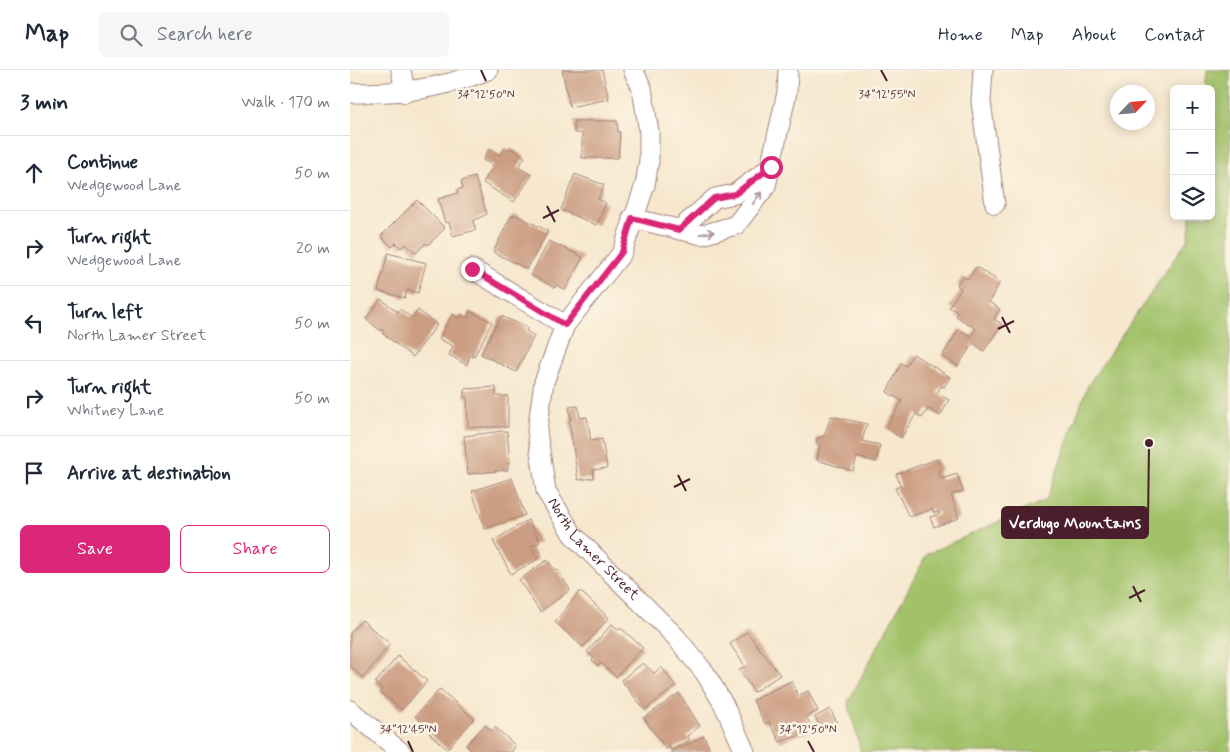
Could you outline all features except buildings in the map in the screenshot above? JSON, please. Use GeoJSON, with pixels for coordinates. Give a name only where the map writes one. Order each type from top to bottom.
{"type":"FeatureCollection","features":[{"type":"Feature","properties":{"kind":"street"},"geometry":{"type":"LineString","coordinates":[[402,70],[405,92]]}},
{"type":"Feature","properties":{"kind":"street"},"geometry":{"type":"LineString","coordinates":[[350,93],[405,92],[462,81],[488,70]]}},
{"type":"Feature","properties":{"kind":"street","name":"North Lamer Street"},"geometry":{"type":"LineString","coordinates":[[634,70],[642,88],[649,132],[649,160],[645,185],[632,218],[622,252],[565,325],[544,382],[538,430],[546,491],[573,534],[675,636],[705,673],[724,705],[745,752]]}},
{"type":"Feature","properties":{"kind":"street"},"geometry":{"type":"LineString","coordinates":[[632,218],[702,235],[736,225],[766,186],[787,92],[788,70]]}},
{"type":"Feature","properties":{"kind":"street"},"geometry":{"type":"LineString","coordinates":[[983,70],[981,102],[996,204]]}},
{"type":"Feature","properties":{"kind":"street"},"geometry":{"type":"LineString","coordinates":[[679,230],[714,198],[735,194],[771,167]]}},
{"type":"Feature","properties":{"kind":"street"},"geometry":{"type":"LineString","coordinates":[[472,269],[565,325]]}},
{"type":"Feature","properties":{"kind":"street"},"geometry":{"type":"LineString","coordinates":[[350,710],[401,752]]}},
{"type":"Feature","properties":{"kind":"green space"},"geometry":{"type":"Polygon","coordinates":[[[1207,70],[1230,70],[1230,752],[861,752],[848,702],[927,554],[1046,500],[1088,385],[1188,239],[1190,220],[1215,220],[1215,85],[1205,85],[1207,70]]]}},
{"type":"Feature","properties":{"kind":"place","name":"Verdugo Mountains"},"geometry":{"type":"Point","coordinates":[1149,443]}},
{"type":"Feature","properties":{"kind":"route"},"geometry":{"type":"LineString","coordinates":[[472,269],[565,325],[622,252],[632,218],[679,230],[714,198],[735,194],[771,167]]}}]}
